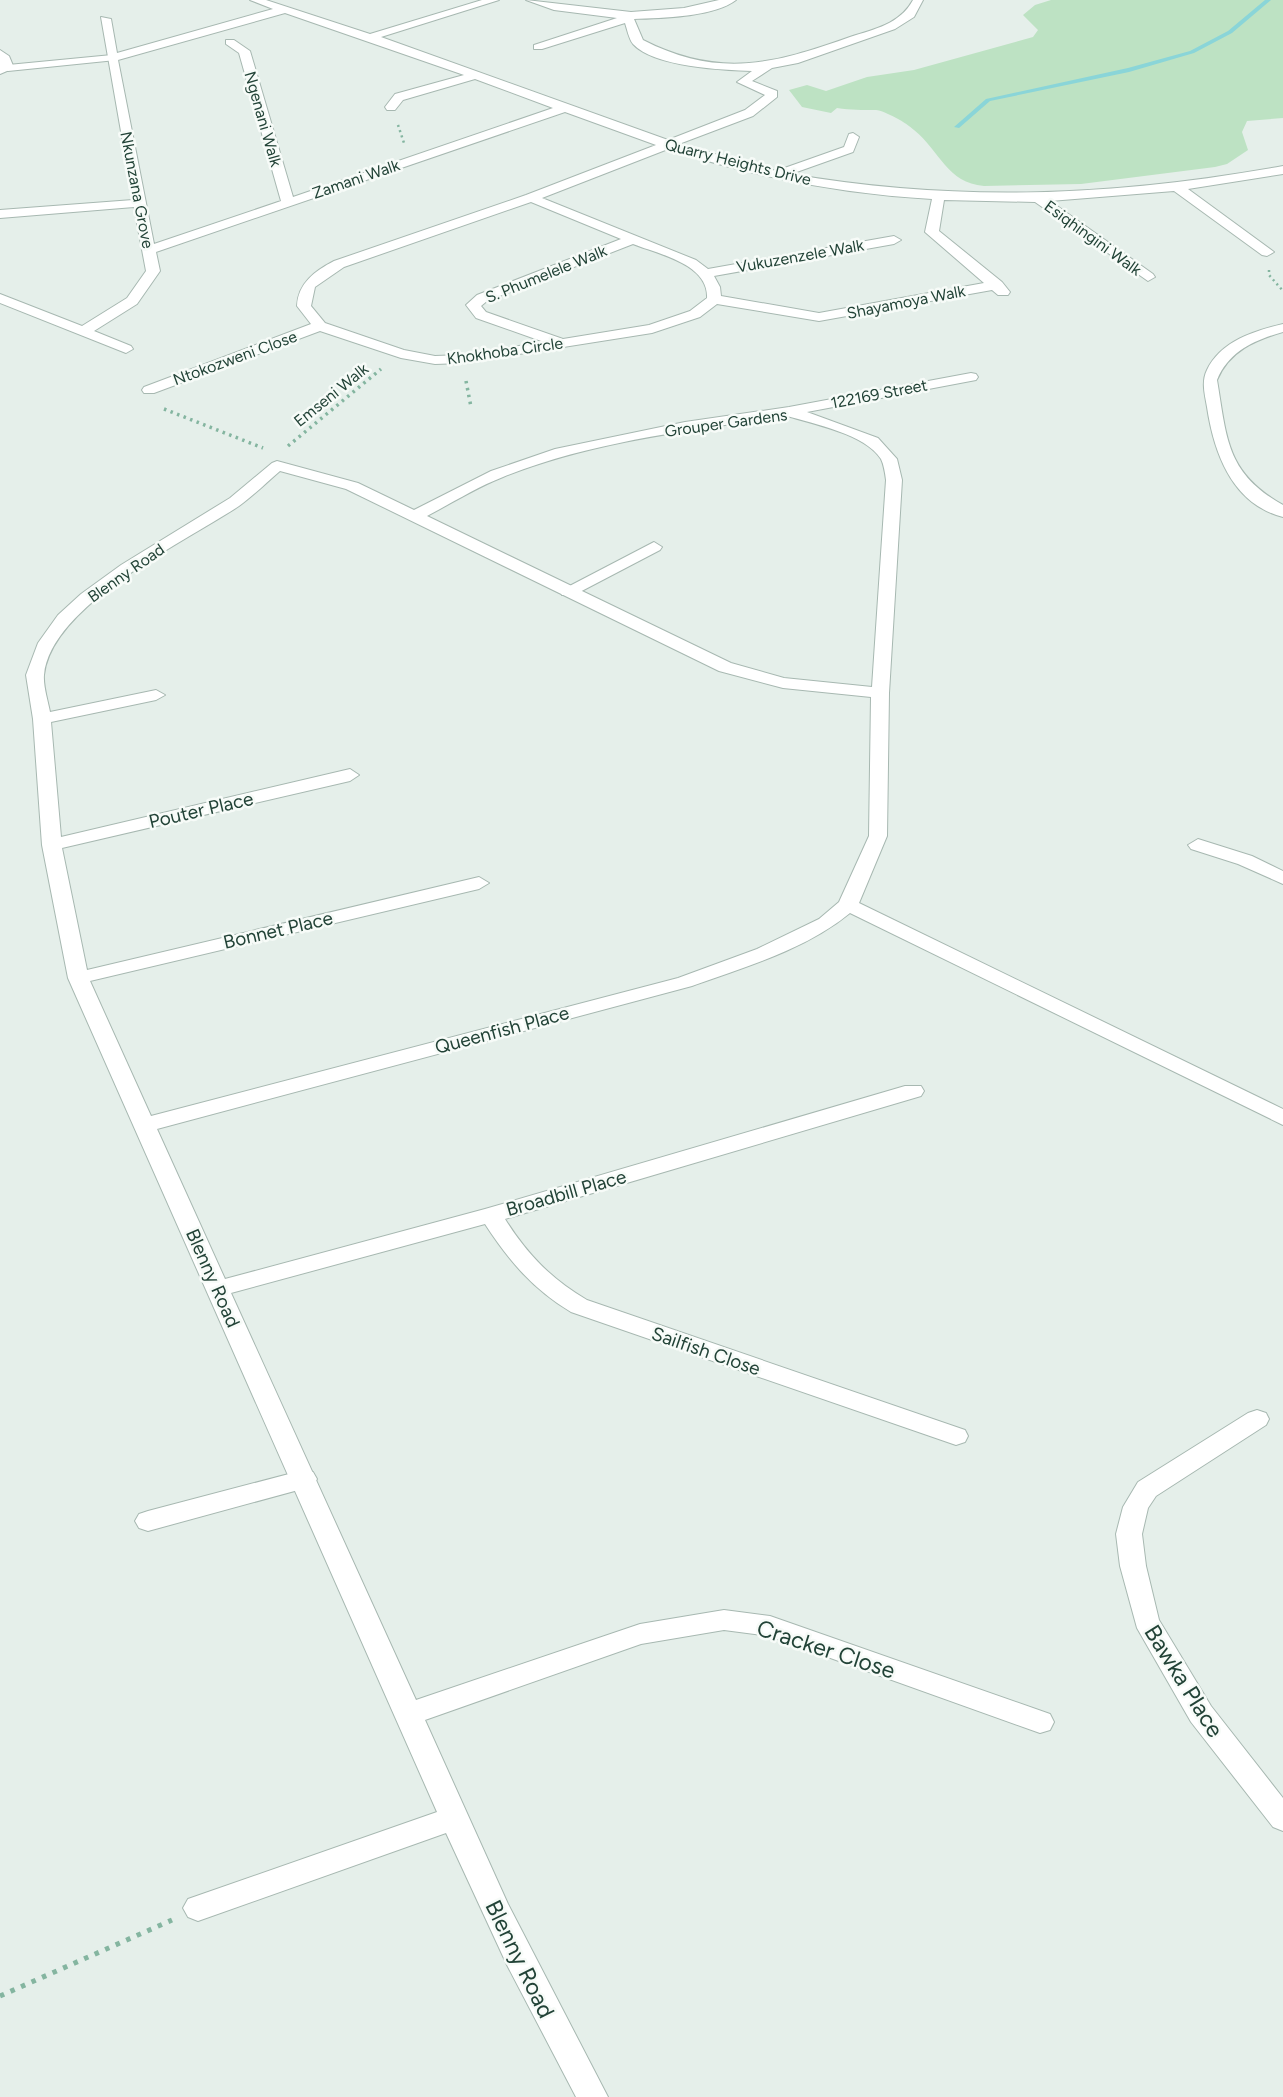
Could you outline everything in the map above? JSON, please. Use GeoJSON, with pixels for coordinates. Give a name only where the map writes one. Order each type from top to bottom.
{"type":"FeatureCollection","features":[{"type":"Feature","properties":{"kind":"street","name":"Quarry Heights Drive"},"geometry":{"type":"LineString","coordinates":[[255,0],[371,37],[669,145],[778,175],[864,189],[1039,199],[1179,189],[1283,170]]}},
{"type":"Feature","properties":{"kind":"street"},"geometry":{"type":"LineString","coordinates":[[371,37],[494,0]]}},
{"type":"Feature","properties":{"kind":"street"},"geometry":{"type":"LineString","coordinates":[[531,0],[561,8],[628,17]]}},
{"type":"Feature","properties":{"kind":"street"},"geometry":{"type":"LineString","coordinates":[[538,47],[628,17],[702,8],[731,0]]}},
{"type":"Feature","properties":{"kind":"street"},"geometry":{"type":"LineString","coordinates":[[628,17],[638,42],[663,55],[717,67],[768,66],[794,61],[891,27],[910,15],[918,0]]}},
{"type":"Feature","properties":{"kind":"street"},"geometry":{"type":"LineString","coordinates":[[3,63],[112,58],[286,9]]}},
{"type":"Feature","properties":{"kind":"street","name":"Nkunzana Grove"},"geometry":{"type":"LineString","coordinates":[[83,332],[132,301],[153,271],[106,19]]}},
{"type":"Feature","properties":{"kind":"street","name":"Ngenani Walk"},"geometry":{"type":"LineString","coordinates":[[230,42],[244,51],[288,203]]}},
{"type":"Feature","properties":{"kind":"street"},"geometry":{"type":"LineString","coordinates":[[320,326],[304,306],[303,297],[307,288],[324,272],[339,264],[531,198],[749,113],[773,94],[743,82],[768,66]]}},
{"type":"Feature","properties":{"kind":"street"},"geometry":{"type":"LineString","coordinates":[[391,107],[399,97],[473,76]]}},
{"type":"Feature","properties":{"kind":"street","name":"Zamani Walk"},"geometry":{"type":"LineString","coordinates":[[149,250],[563,108]]}},
{"type":"Feature","properties":{"kind":"street"},"geometry":{"type":"LineString","coordinates":[[778,175],[849,149],[853,137]]}},
{"type":"Feature","properties":{"kind":"street"},"geometry":{"type":"LineString","coordinates":[[1179,189],[1267,252]]}},
{"type":"Feature","properties":{"kind":"street","name":"Shayamoya Walk"},"geometry":{"type":"LineString","coordinates":[[714,299],[814,317],[1002,291],[932,232],[939,195]]}},
{"type":"Feature","properties":{"kind":"street"},"geometry":{"type":"LineString","coordinates":[[531,198],[691,263],[706,273],[715,292],[714,299]]}},
{"type":"Feature","properties":{"kind":"street","name":"Esiqhingini Walk"},"geometry":{"type":"LineString","coordinates":[[1039,199],[1148,277]]}},
{"type":"Feature","properties":{"kind":"street"},"geometry":{"type":"LineString","coordinates":[[0,214],[139,203]]}},
{"type":"Feature","properties":{"kind":"street","name":"S. Phumelele Walk"},"geometry":{"type":"LineString","coordinates":[[563,344],[481,315],[473,305],[482,298],[634,239]]}},
{"type":"Feature","properties":{"kind":"street","name":"Vukuzenzele Walk"},"geometry":{"type":"LineString","coordinates":[[706,273],[894,240]]}},
{"type":"Feature","properties":{"kind":"street"},"geometry":{"type":"LineString","coordinates":[[0,298],[126,349]]}},
{"type":"Feature","properties":{"kind":"street","name":"Khokhoba Circle"},"geometry":{"type":"LineString","coordinates":[[320,326],[401,354],[453,360],[652,329],[695,314],[714,299]]}},
{"type":"Feature","properties":{"kind":"street"},"geometry":{"type":"LineString","coordinates":[[808,333],[814,317]]}},
{"type":"Feature","properties":{"kind":"street","name":"Ntokozweni Close"},"geometry":{"type":"LineString","coordinates":[[149,390],[320,326]]}},
{"type":"Feature","properties":{"kind":"street"},"geometry":{"type":"LineString","coordinates":[[1283,328],[1227,351],[1212,370],[1210,380],[1227,465],[1236,480],[1283,512]]}},
{"type":"Feature","properties":{"kind":"street","name":"122169 Street"},"geometry":{"type":"LineString","coordinates":[[788,411],[971,377]]}},
{"type":"Feature","properties":{"kind":"street","name":"Grouper Gardens"},"geometry":{"type":"LineString","coordinates":[[415,516],[469,486],[513,466],[555,454],[685,427],[788,411],[840,427],[873,441],[882,450],[894,480],[880,693],[878,836],[848,905]]}},
{"type":"Feature","properties":{"kind":"street"},"geometry":{"type":"LineString","coordinates":[[277,461],[352,486],[704,657],[745,674],[783,683],[880,693]]}},
{"type":"Feature","properties":{"kind":"street","name":"Blenny Road"},"geometry":{"type":"LineString","coordinates":[[277,461],[236,501],[127,568],[64,620],[47,643],[35,675],[42,719],[52,845],[78,978],[409,1714],[452,1819],[548,2019],[592,2097]]}},
{"type":"Feature","properties":{"kind":"street"},"geometry":{"type":"LineString","coordinates":[[568,591],[654,547]]}},
{"type":"Feature","properties":{"kind":"street"},"geometry":{"type":"LineString","coordinates":[[42,719],[156,695]]}},
{"type":"Feature","properties":{"kind":"street","name":"Pouter Place"},"geometry":{"type":"LineString","coordinates":[[52,845],[350,775]]}},
{"type":"Feature","properties":{"kind":"street"},"geometry":{"type":"LineString","coordinates":[[1198,845],[1245,860],[1283,878]]}},
{"type":"Feature","properties":{"kind":"street","name":"Bonnet Place"},"geometry":{"type":"LineString","coordinates":[[78,978],[479,883]]}},
{"type":"Feature","properties":{"kind":"street"},"geometry":{"type":"LineString","coordinates":[[848,905],[1283,1118]]}},
{"type":"Feature","properties":{"kind":"street","name":"Queenfish Place"},"geometry":{"type":"LineString","coordinates":[[144,1125],[685,982],[764,953],[826,923],[848,905]]}},
{"type":"Feature","properties":{"kind":"street","name":"Broadbill Place"},"geometry":{"type":"LineString","coordinates":[[218,1289],[491,1215],[913,1091]]}},
{"type":"Feature","properties":{"kind":"street","name":"Sailfish Close"},"geometry":{"type":"LineString","coordinates":[[491,1215],[520,1260],[536,1278],[579,1306],[956,1436]]}},
{"type":"Feature","properties":{"kind":"street","name":"Bawka Place"},"geometry":{"type":"LineString","coordinates":[[1257,1419],[1147,1489],[1136,1507],[1129,1534],[1133,1566],[1146,1621],[1201,1714],[1283,1819]]}},
{"type":"Feature","properties":{"kind":"street"},"geometry":{"type":"LineString","coordinates":[[148,1521],[304,1479]]}},
{"type":"Feature","properties":{"kind":"street","name":"Cracker Close"},"geometry":{"type":"LineString","coordinates":[[409,1714],[640,1634],[724,1620],[770,1626],[1040,1721]]}},
{"type":"Feature","properties":{"kind":"street"},"geometry":{"type":"LineString","coordinates":[[198,1908],[452,1819]]}},
{"type":"Feature","properties":{"kind":"path"},"geometry":{"type":"LineString","coordinates":[[391,107],[411,160]]}},
{"type":"Feature","properties":{"kind":"path","name":"Emseni Walk"},"geometry":{"type":"LineString","coordinates":[[277,461],[401,354]]}},
{"type":"Feature","properties":{"kind":"path"},"geometry":{"type":"LineString","coordinates":[[149,390],[146,395],[155,405],[277,461]]}},
{"type":"Feature","properties":{"kind":"path"},"geometry":{"type":"LineString","coordinates":[[0,1996],[198,1908]]}},
{"type":"Feature","properties":{"kind":"green space"},"geometry":{"type":"Polygon","coordinates":[[[1051,0],[1283,0],[1283,118],[1247,121],[1242,132],[1248,150],[1227,164],[1215,167],[1081,184],[984,186],[961,179],[945,165],[923,138],[890,115],[876,110],[837,108],[831,113],[802,107],[789,90],[807,85],[826,91],[867,77],[914,70],[1033,37],[1038,30],[1023,15],[1035,5],[1051,0]]]}},
{"type":"Feature","properties":{"kind":"waterway"},"geometry":{"type":"LineString","coordinates":[[957,127],[988,100],[1129,70],[1192,52],[1230,32],[1268,0]]}}]}
